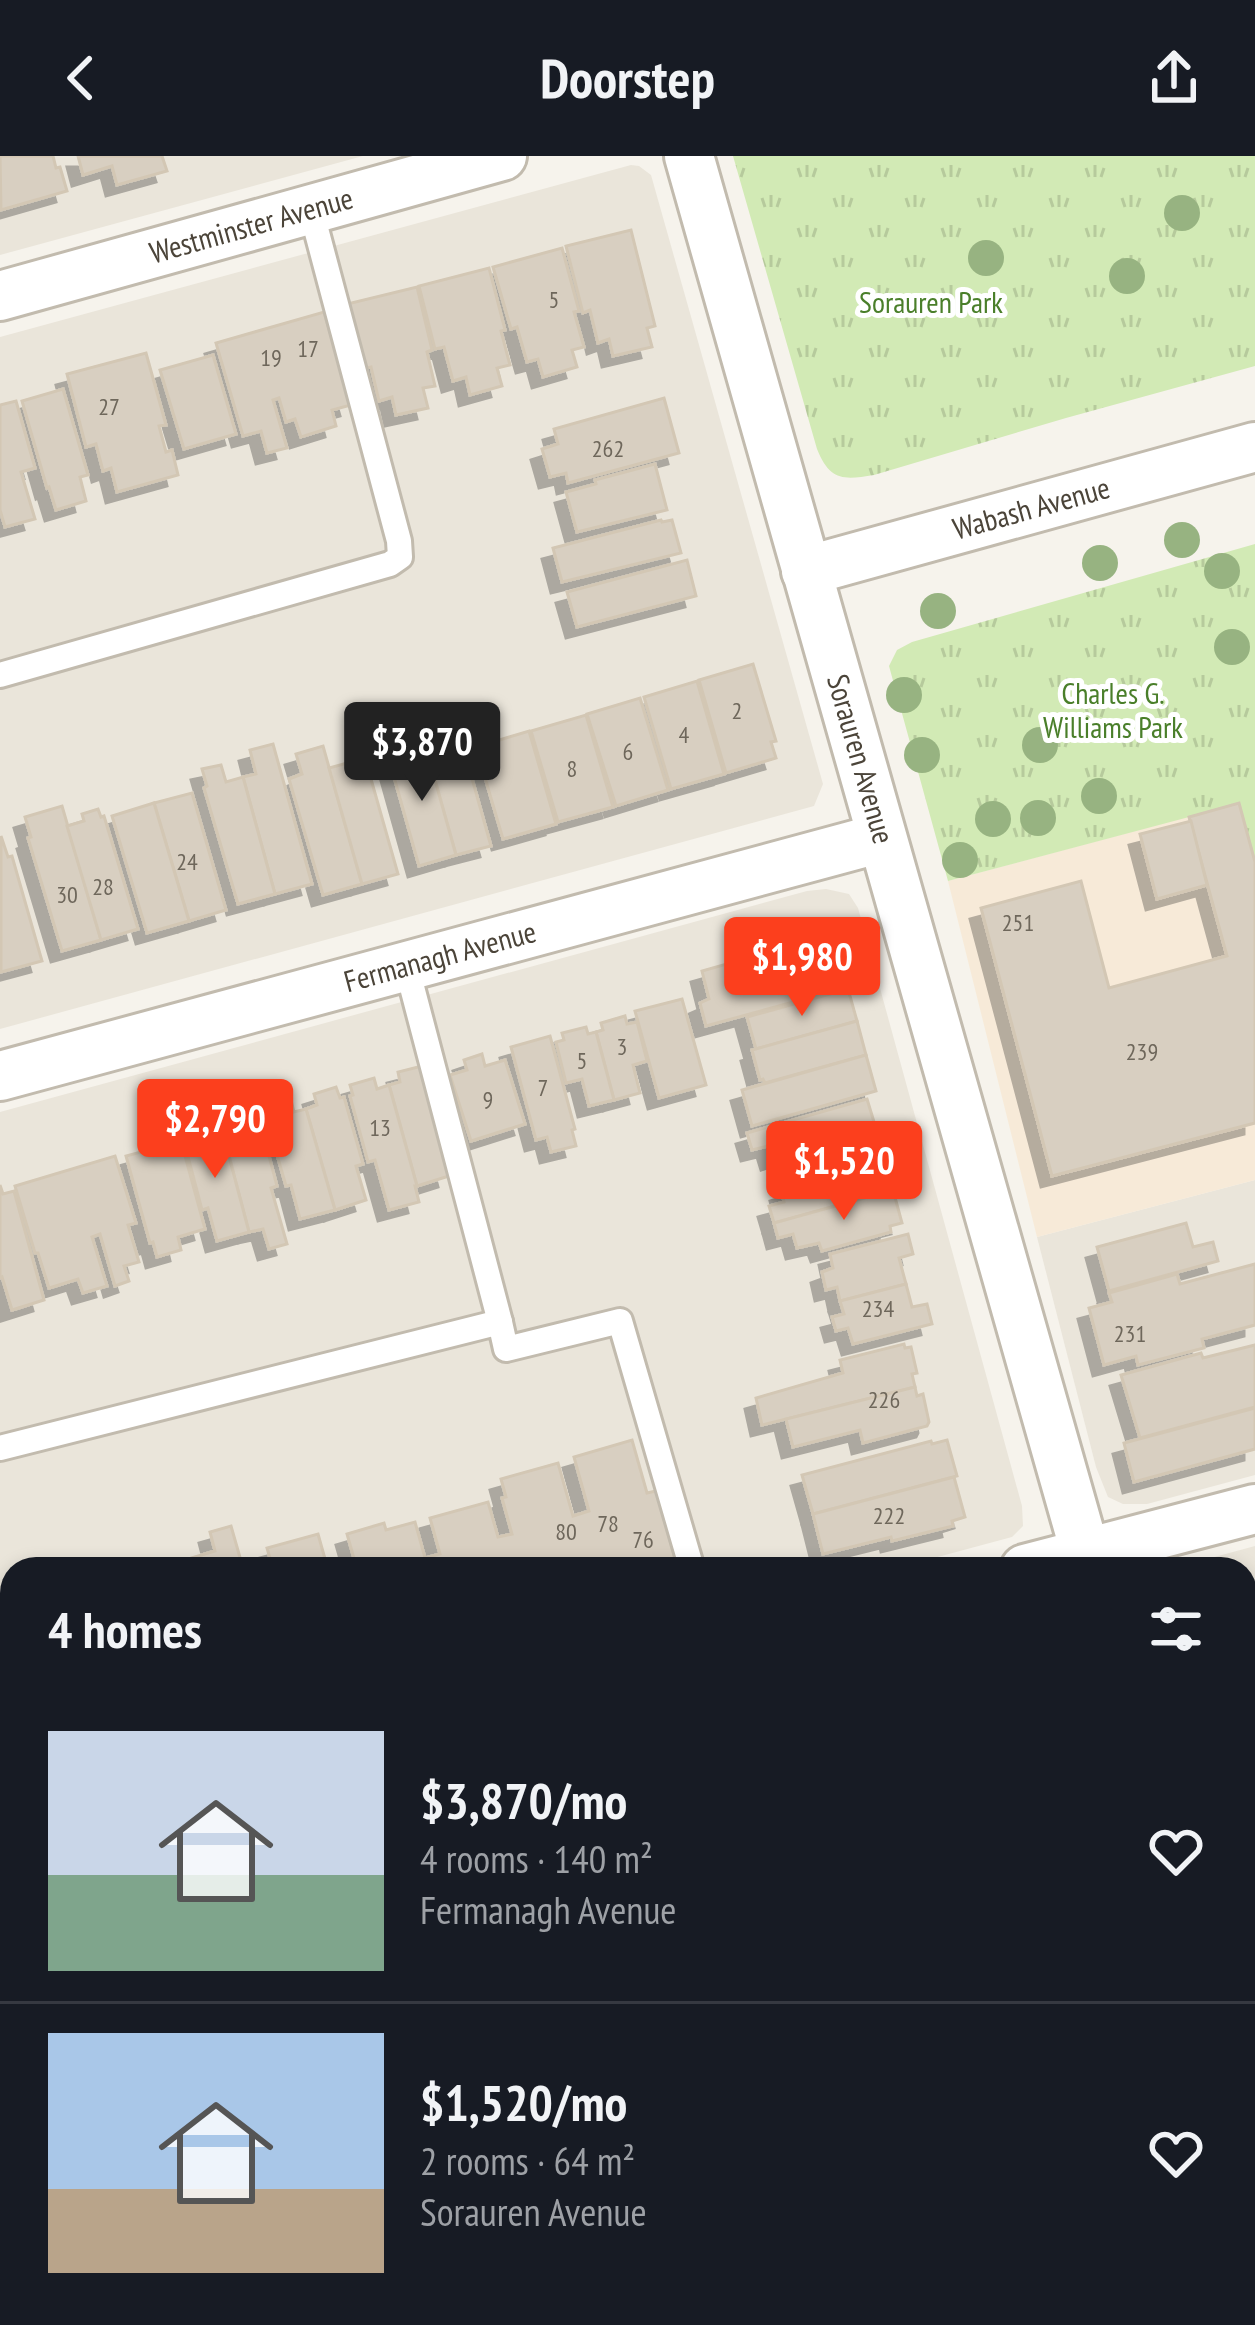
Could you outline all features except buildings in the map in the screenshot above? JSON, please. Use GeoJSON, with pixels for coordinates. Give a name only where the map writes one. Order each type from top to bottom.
{"type":"FeatureCollection","features":[{"type":"Feature","properties":{"kind":"street","name":"Westminster Avenue"},"geometry":{"type":"LineString","coordinates":[[0,296],[502,156]]}},
{"type":"Feature","properties":{"kind":"street","name":"Sorauren Avenue"},"geometry":{"type":"LineString","coordinates":[[689,156],[1087,1557]]}},
{"type":"Feature","properties":{"kind":"street","name":"Wabash Avenue"},"geometry":{"type":"LineString","coordinates":[[806,571],[1255,447]]}},
{"type":"Feature","properties":{"kind":"street","name":"Fermanagh Avenue"},"geometry":{"type":"LineString","coordinates":[[0,1076],[880,838]]}},
{"type":"Feature","properties":{"kind":"street"},"geometry":{"type":"LineString","coordinates":[[1101,1557],[1255,1509]]}},
{"type":"Feature","properties":{"kind":"lane"},"geometry":{"type":"LineString","coordinates":[[0,675],[390,564],[400,557],[311,210]]}},
{"type":"Feature","properties":{"kind":"lane"},"geometry":{"type":"LineString","coordinates":[[407,968],[506,1349],[620,1321],[689,1557]]}},
{"type":"Feature","properties":{"kind":"lane"},"geometry":{"type":"LineString","coordinates":[[0,1448],[500,1322]]}},
{"type":"Feature","properties":{"kind":"shaded area"},"geometry":{"type":"Polygon","coordinates":[[[0,156],[363,156],[0,255],[0,156]]]}},
{"type":"Feature","properties":{"kind":"shaded area"},"geometry":{"type":"Polygon","coordinates":[[[631,165],[651,175],[823,784],[814,806],[0,1029],[0,337],[631,165]]]}},
{"type":"Feature","properties":{"kind":"shaded area"},"geometry":{"type":"Polygon","coordinates":[[[1239,803],[1255,862],[1255,1180],[1037,1237],[948,881],[1239,803]]]}},
{"type":"Feature","properties":{"kind":"shaded area"},"geometry":{"type":"Polygon","coordinates":[[[807,891],[849,894],[858,908],[1022,1506],[1023,1526],[1012,1537],[938,1557],[0,1557],[0,1112],[807,891]]]}},
{"type":"Feature","properties":{"kind":"shaded area"},"geometry":{"type":"Polygon","coordinates":[[[1255,1180],[1255,1475],[1147,1504],[1123,1504],[1108,1497],[1096,1467],[1037,1237],[1255,1180]]]}},
{"type":"Feature","properties":{"kind":"shaded area"},"geometry":{"type":"Polygon","coordinates":[[[1255,1546],[1255,1557],[1214,1557],[1255,1546]]]}},
{"type":"Feature","properties":{"kind":"green space","name":"Sorauren Park"},"geometry":{"type":"Polygon","coordinates":[[[733,156],[1255,156],[1255,366],[874,475],[839,476],[827,467],[817,449],[733,156]]]}},
{"type":"Feature","properties":{"kind":"green space","name":"Charles G. Williams Park"},"geometry":{"type":"Polygon","coordinates":[[[1255,544],[1255,862],[1238,804],[948,881],[889,666],[897,650],[1255,544]]]}}]}
